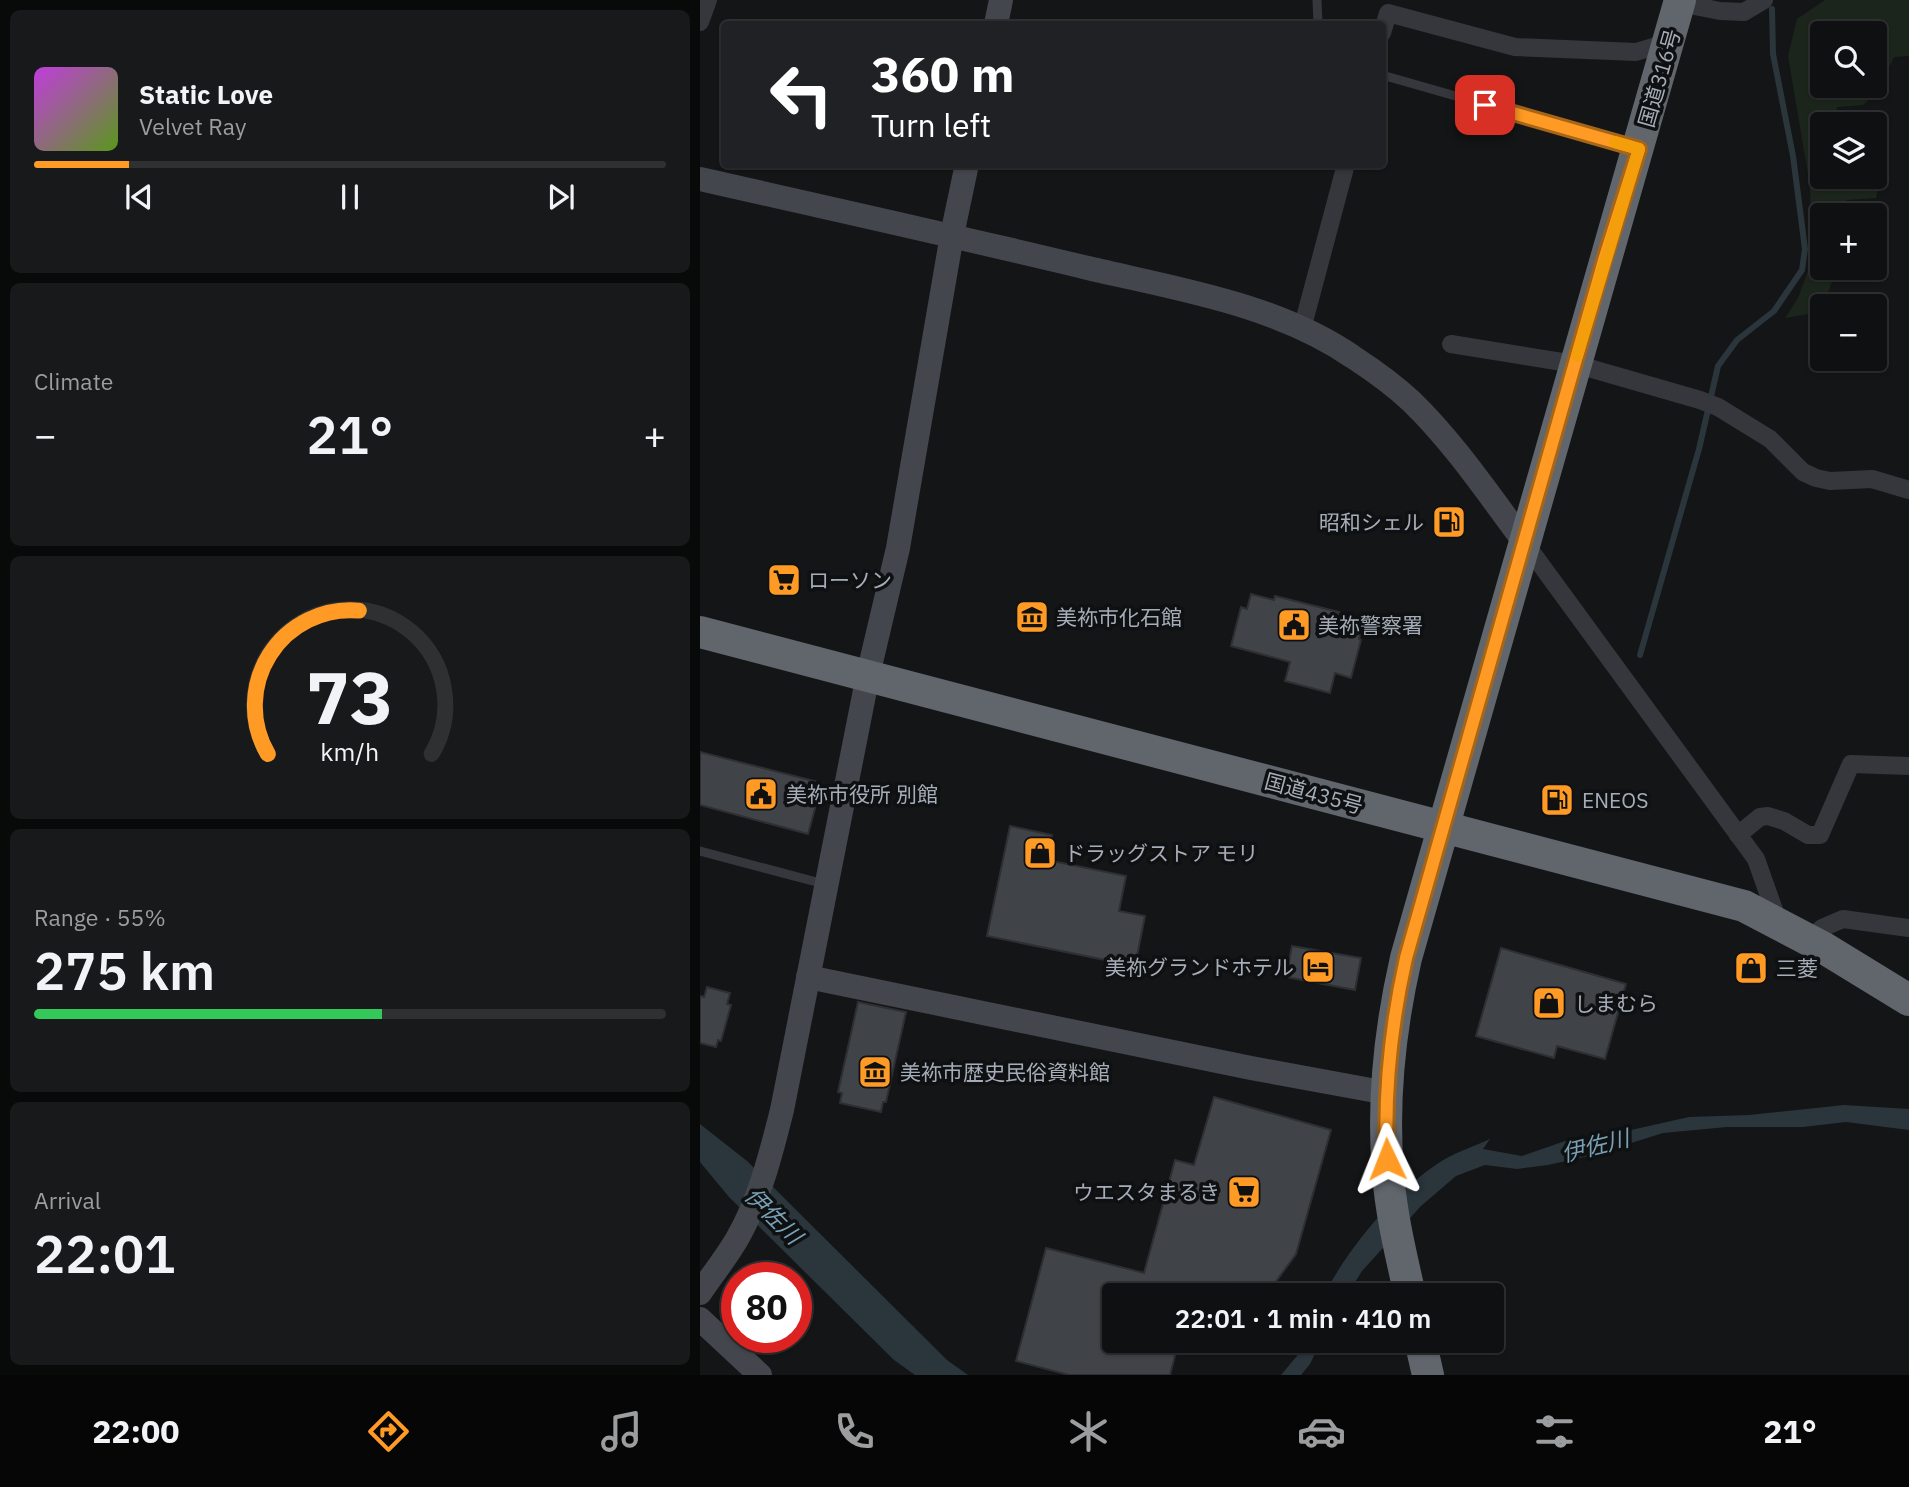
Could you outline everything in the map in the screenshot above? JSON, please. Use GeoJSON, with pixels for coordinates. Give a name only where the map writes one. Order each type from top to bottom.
{"type":"FeatureCollection","features":[{"type":"Feature","properties":{"kind":"highway","name":"国道316号"},"geometry":{"type":"LineString","coordinates":[[1407,1283],[1388,1175],[1387,1093],[1396,1003],[1406,958],[1575,364],[1670,42],[1676,1]]}},
{"type":"Feature","properties":{"kind":"highway","name":"国道435号"},"geometry":{"type":"LineString","coordinates":[[700,632],[1732,902],[1808,940],[1909,1000]]}},
{"type":"Feature","properties":{"kind":"highway"},"geometry":{"type":"LineString","coordinates":[[1423,1353],[1428,1375]]}},
{"type":"Feature","properties":{"kind":"street"},"geometry":{"type":"LineString","coordinates":[[700,22],[708,0]]}},
{"type":"Feature","properties":{"kind":"street"},"geometry":{"type":"LineString","coordinates":[[997,21],[1001,0]]}},
{"type":"Feature","properties":{"kind":"street"},"geometry":{"type":"LineString","coordinates":[[1676,1],[1720,11],[1744,12],[1764,0]]}},
{"type":"Feature","properties":{"kind":"street"},"geometry":{"type":"LineString","coordinates":[[1386,21],[1388,13],[1515,47],[1636,52],[1670,42]]}},
{"type":"Feature","properties":{"kind":"street"},"geometry":{"type":"LineString","coordinates":[[700,1293],[738,1238],[755,1202],[782,1110],[826,884],[898,548],[952,235],[966,168]]}},
{"type":"Feature","properties":{"kind":"street"},"geometry":{"type":"LineString","coordinates":[[1302,329],[1345,168]]}},
{"type":"Feature","properties":{"kind":"street"},"geometry":{"type":"LineString","coordinates":[[700,179],[952,235],[1214,298],[1302,329],[1351,355],[1411,401],[1452,447],[1525,542],[1756,859],[1779,924]]}},
{"type":"Feature","properties":{"kind":"street"},"geometry":{"type":"LineString","coordinates":[[1451,344],[1575,364],[1718,407],[1770,439],[1803,472],[1816,478],[1830,481],[1872,479],[1909,490]]}},
{"type":"Feature","properties":{"kind":"street"},"geometry":{"type":"LineString","coordinates":[[1738,835],[1760,817],[1768,816],[1784,821],[1808,835],[1820,835],[1851,764],[1909,766]]}},
{"type":"Feature","properties":{"kind":"street"},"geometry":{"type":"LineString","coordinates":[[1808,940],[1822,928],[1843,919],[1909,928]]}},
{"type":"Feature","properties":{"kind":"street"},"geometry":{"type":"LineString","coordinates":[[808,977],[1387,1093]]}},
{"type":"Feature","properties":{"kind":"street"},"geometry":{"type":"LineString","coordinates":[[700,1319],[760,1375]]}},
{"type":"Feature","properties":{"kind":"lane"},"geometry":{"type":"LineString","coordinates":[[1317,0],[1318,21]]}},
{"type":"Feature","properties":{"kind":"lane"},"geometry":{"type":"LineString","coordinates":[[1386,76],[1639,149]]}},
{"type":"Feature","properties":{"kind":"lane"},"geometry":{"type":"LineString","coordinates":[[700,851],[826,884]]}},
{"type":"Feature","properties":{"kind":"shaded area"},"geometry":{"type":"Polygon","coordinates":[[[1825,0],[1909,0],[1909,56],[1894,57],[1887,71],[1887,21],[1810,21],[1810,98],[1871,98],[1863,105],[1837,107],[1836,112],[1810,112],[1810,186],[1788,56],[1797,19],[1825,0]]]}},
{"type":"Feature","properties":{"kind":"shaded area"},"geometry":{"type":"Polygon","coordinates":[[[1810,189],[1878,189],[1876,198],[1847,200],[1845,203],[1810,203],[1810,189]]]}},
{"type":"Feature","properties":{"kind":"shaded area"},"geometry":{"type":"Polygon","coordinates":[[[1810,265],[1810,280],[1833,280],[1828,294],[1810,294],[1810,314],[1785,318],[1798,298],[1810,265]]]}},
{"type":"Feature","properties":{"kind":"water","name":"伊佐川"},"geometry":{"type":"Polygon","coordinates":[[[1844,1105],[1909,1109],[1909,1130],[1846,1122],[1803,1127],[1727,1127],[1663,1133],[1593,1155],[1548,1165],[1517,1169],[1485,1165],[1456,1176],[1421,1206],[1362,1271],[1354,1283],[1331,1283],[1361,1238],[1410,1185],[1445,1159],[1490,1139],[1483,1149],[1522,1156],[1568,1140],[1591,1139],[1689,1117],[1749,1115],[1844,1105]]]}},
{"type":"Feature","properties":{"kind":"water","name":"伊佐川"},"geometry":{"type":"Polygon","coordinates":[[[700,1124],[747,1161],[947,1360],[968,1375],[915,1375],[894,1360],[812,1279],[812,1262],[795,1262],[729,1197],[700,1162],[700,1124]]]}},
{"type":"Feature","properties":{"kind":"water"},"geometry":{"type":"Polygon","coordinates":[[[1299,1353],[1315,1353],[1301,1375],[1281,1375],[1299,1353]]]}},
{"type":"Feature","properties":{"kind":"building"},"geometry":{"type":"Polygon","coordinates":[[[1251,594],[1274,600],[1275,596],[1339,612],[1337,617],[1363,623],[1351,678],[1335,673],[1330,693],[1285,681],[1290,662],[1231,646],[1241,607],[1247,609],[1251,594]]]}},
{"type":"Feature","properties":{"kind":"building","name":"美祢市役所 別館"},"geometry":{"type":"Polygon","coordinates":[[[700,752],[822,783],[808,834],[700,805],[700,752]]]}},
{"type":"Feature","properties":{"kind":"building"},"geometry":{"type":"Polygon","coordinates":[[[1010,826],[1052,835],[1047,860],[1126,876],[1119,911],[1145,916],[1135,966],[987,936],[1010,826]]]}},
{"type":"Feature","properties":{"kind":"building"},"geometry":{"type":"Polygon","coordinates":[[[1292,946],[1361,958],[1355,990],[1286,977],[1292,946]]]}},
{"type":"Feature","properties":{"kind":"building"},"geometry":{"type":"Polygon","coordinates":[[[1501,948],[1626,984],[1605,1059],[1557,1046],[1554,1058],[1476,1036],[1501,948]]]}},
{"type":"Feature","properties":{"kind":"building"},"geometry":{"type":"Polygon","coordinates":[[[707,987],[730,993],[727,1004],[731,1005],[721,1041],[718,1040],[716,1047],[700,1043],[700,996],[704,997],[707,987]]]}},
{"type":"Feature","properties":{"kind":"building"},"geometry":{"type":"Polygon","coordinates":[[[858,1002],[906,1012],[886,1102],[883,1102],[881,1112],[840,1103],[842,1093],[838,1092],[858,1002]]]}},
{"type":"Feature","properties":{"kind":"building"},"geometry":{"type":"Polygon","coordinates":[[[1214,1097],[1331,1130],[1296,1254],[1275,1283],[1102,1283],[1102,1353],[1176,1353],[1170,1375],[1069,1375],[1016,1361],[1046,1248],[1144,1273],[1175,1160],[1194,1165],[1214,1097]]]}},
{"type":"Feature","properties":{"kind":"waterway"},"geometry":{"type":"LineString","coordinates":[[1640,655],[1699,449],[1718,366],[1737,340],[1774,311],[1802,270],[1805,249],[1793,156],[1773,54],[1772,9]]}},
{"type":"Feature","properties":{"kind":"slow traffic"},"geometry":{"type":"LineString","coordinates":[[1577,356],[1639,149],[1615,142]]}},
{"type":"Feature","properties":{"kind":"place","name":"昭和シェル"},"geometry":{"type":"Point","coordinates":[1449,522]}},
{"type":"Feature","properties":{"kind":"place","name":"ローソン"},"geometry":{"type":"Point","coordinates":[784,580]}},
{"type":"Feature","properties":{"kind":"place","name":"美袮市化石館"},"geometry":{"type":"Point","coordinates":[1032,617]}},
{"type":"Feature","properties":{"kind":"place","name":"美祢警察署"},"geometry":{"type":"Point","coordinates":[1294,625]}},
{"type":"Feature","properties":{"kind":"place","name":"美祢市役所 別館"},"geometry":{"type":"Point","coordinates":[761,794]}},
{"type":"Feature","properties":{"kind":"place","name":"ENEOS"},"geometry":{"type":"Point","coordinates":[1557,800]}},
{"type":"Feature","properties":{"kind":"place","name":"ドラッグストア モリ"},"geometry":{"type":"Point","coordinates":[1040,853]}},
{"type":"Feature","properties":{"kind":"place","name":"美祢グランドホテル"},"geometry":{"type":"Point","coordinates":[1318,967]}},
{"type":"Feature","properties":{"kind":"place","name":"三菱"},"geometry":{"type":"Point","coordinates":[1751,968]}},
{"type":"Feature","properties":{"kind":"place","name":"しまむら"},"geometry":{"type":"Point","coordinates":[1549,1003]}},
{"type":"Feature","properties":{"kind":"place","name":"美袮市歴史民俗資料館"},"geometry":{"type":"Point","coordinates":[875,1072]}},
{"type":"Feature","properties":{"kind":"place","name":"ウエスタまるき"},"geometry":{"type":"Point","coordinates":[1244,1192]}},
{"type":"Feature","properties":{"kind":"route"},"geometry":{"type":"LineString","coordinates":[[1387,1159],[1386,1118],[1390,1049],[1406,958],[1605,257],[1639,149],[1485,105]]}}]}
